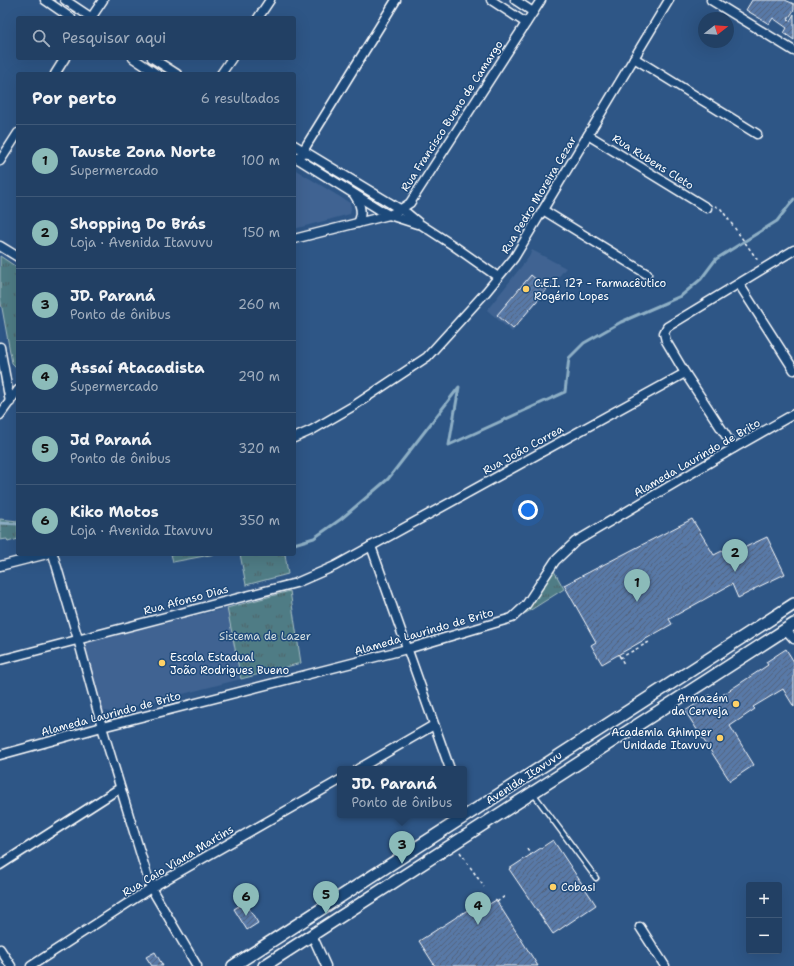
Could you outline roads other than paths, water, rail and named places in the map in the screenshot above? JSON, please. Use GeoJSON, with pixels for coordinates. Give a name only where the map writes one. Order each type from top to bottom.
{"type":"FeatureCollection","features":[{"type":"Feature","properties":{"kind":"main road","name":"Avenida Itavuvu"},"geometry":{"type":"LineString","coordinates":[[467,811],[794,604]]}},
{"type":"Feature","properties":{"kind":"main road"},"geometry":{"type":"LineString","coordinates":[[763,624],[790,627]]}},
{"type":"Feature","properties":{"kind":"main road","name":"Avenida Itavuvu"},"geometry":{"type":"LineString","coordinates":[[264,966],[790,627]]}},
{"type":"Feature","properties":{"kind":"main road","name":"Avenida Itavuvu"},"geometry":{"type":"LineString","coordinates":[[233,966],[456,818]]}},
{"type":"Feature","properties":{"kind":"street"},"geometry":{"type":"LineString","coordinates":[[45,0],[69,16]]}},
{"type":"Feature","properties":{"kind":"street"},"geometry":{"type":"LineString","coordinates":[[65,0],[89,16]]}},
{"type":"Feature","properties":{"kind":"street"},"geometry":{"type":"LineString","coordinates":[[93,16],[103,0]]}},
{"type":"Feature","properties":{"kind":"street"},"geometry":{"type":"LineString","coordinates":[[259,16],[270,0]]}},
{"type":"Feature","properties":{"kind":"street"},"geometry":{"type":"LineString","coordinates":[[396,0],[303,150],[296,158],[389,215],[420,224]]}},
{"type":"Feature","properties":{"kind":"street"},"geometry":{"type":"LineString","coordinates":[[491,0],[526,23]]}},
{"type":"Feature","properties":{"kind":"street"},"geometry":{"type":"LineString","coordinates":[[515,0],[533,12]]}},
{"type":"Feature","properties":{"kind":"street","name":"Rua Francisco Bueno de Camargo"},"geometry":{"type":"LineString","coordinates":[[296,238],[389,215],[410,203],[541,0]]}},
{"type":"Feature","properties":{"kind":"street","name":"Rua Pedro Moreira Cezar"},"geometry":{"type":"LineString","coordinates":[[296,437],[312,430],[355,405],[427,358],[498,278],[514,258],[669,0]]}},
{"type":"Feature","properties":{"kind":"street"},"geometry":{"type":"LineString","coordinates":[[711,0],[794,51]]}},
{"type":"Feature","properties":{"kind":"street"},"geometry":{"type":"LineString","coordinates":[[634,58],[757,134]]}},
{"type":"Feature","properties":{"kind":"street"},"geometry":{"type":"LineString","coordinates":[[56,72],[64,60]]}},
{"type":"Feature","properties":{"kind":"street"},"geometry":{"type":"LineString","coordinates":[[136,60],[154,72]]}},
{"type":"Feature","properties":{"kind":"street"},"geometry":{"type":"LineString","coordinates":[[155,60],[173,72]]}},
{"type":"Feature","properties":{"kind":"street"},"geometry":{"type":"LineString","coordinates":[[222,72],[231,60]]}},
{"type":"Feature","properties":{"kind":"street","name":"Rua Rubens Cleto"},"geometry":{"type":"LineString","coordinates":[[588,135],[707,208]]}},
{"type":"Feature","properties":{"kind":"street"},"geometry":{"type":"LineString","coordinates":[[0,161],[16,136]]}},
{"type":"Feature","properties":{"kind":"street"},"geometry":{"type":"LineString","coordinates":[[296,146],[401,209],[420,224],[454,246],[498,278]]}},
{"type":"Feature","properties":{"kind":"street"},"geometry":{"type":"LineString","coordinates":[[355,195],[361,208],[361,215],[358,222]]}},
{"type":"Feature","properties":{"kind":"street"},"geometry":{"type":"LineString","coordinates":[[543,210],[647,274]]}},
{"type":"Feature","properties":{"kind":"street"},"geometry":{"type":"LineString","coordinates":[[0,246],[16,256]]}},
{"type":"Feature","properties":{"kind":"street"},"geometry":{"type":"LineString","coordinates":[[734,448],[685,373],[666,341],[664,333],[667,326],[794,250]]}},
{"type":"Feature","properties":{"kind":"street"},"geometry":{"type":"LineString","coordinates":[[739,284],[794,370]]}},
{"type":"Feature","properties":{"kind":"street"},"geometry":{"type":"LineString","coordinates":[[0,347],[10,402]]}},
{"type":"Feature","properties":{"kind":"street","name":"Rua João Correa"},"geometry":{"type":"LineString","coordinates":[[371,546],[685,373]]}},
{"type":"Feature","properties":{"kind":"street"},"geometry":{"type":"LineString","coordinates":[[6,378],[11,384],[16,385]]}},
{"type":"Feature","properties":{"kind":"street"},"geometry":{"type":"LineString","coordinates":[[0,415],[16,393]]}},
{"type":"Feature","properties":{"kind":"street","name":"Alameda Laurindo de Brito"},"geometry":{"type":"LineString","coordinates":[[0,754],[407,649],[512,618],[526,605],[555,561],[575,542],[794,414]]}},
{"type":"Feature","properties":{"kind":"street"},"geometry":{"type":"LineString","coordinates":[[371,546],[449,766]]}},
{"type":"Feature","properties":{"kind":"street","name":"Rua Afonso Dias"},"geometry":{"type":"LineString","coordinates":[[0,660],[296,583],[335,566],[371,546]]}},
{"type":"Feature","properties":{"kind":"street"},"geometry":{"type":"LineString","coordinates":[[0,566],[39,556]]}},
{"type":"Feature","properties":{"kind":"street"},"geometry":{"type":"LineString","coordinates":[[54,556],[120,788],[152,888],[197,966]]}},
{"type":"Feature","properties":{"kind":"street"},"geometry":{"type":"LineString","coordinates":[[790,627],[794,639]]}},
{"type":"Feature","properties":{"kind":"street"},"geometry":{"type":"LineString","coordinates":[[363,766],[434,725]]}},
{"type":"Feature","properties":{"kind":"street","name":"Rua Caio Viana Martins"},"geometry":{"type":"LineString","coordinates":[[31,966],[152,888],[337,782]]}},
{"type":"Feature","properties":{"kind":"street"},"geometry":{"type":"LineString","coordinates":[[0,865],[120,788]]}},
{"type":"Feature","properties":{"kind":"street"},"geometry":{"type":"LineString","coordinates":[[640,927],[665,966]]}},
{"type":"Feature","properties":{"kind":"street"},"geometry":{"type":"LineString","coordinates":[[312,935],[326,966]]}},
{"type":"Feature","properties":{"kind":"street"},"geometry":{"type":"LineString","coordinates":[[0,949],[11,966]]}},
{"type":"Feature","properties":{"kind":"lane"},"geometry":{"type":"LineString","coordinates":[[533,793],[596,878]]}},
{"type":"Feature","properties":{"kind":"waterway"},"geometry":{"type":"LineString","coordinates":[[296,543],[314,538],[341,519],[388,479],[459,387],[449,445],[565,392],[569,358],[584,343],[621,322],[681,296],[701,279],[716,259],[777,221],[794,199]]}},
{"type":"Feature","properties":{"kind":"waterway"},"geometry":{"type":"LineString","coordinates":[[0,523],[16,524]]}},
{"type":"Feature","properties":{"kind":"place","name":"C.E.I. 127 - Farmacêutico Rogério Lopes"},"geometry":{"type":"Point","coordinates":[526,289]}},
{"type":"Feature","properties":{"kind":"place","name":"Shopping Do Brás"},"geometry":{"type":"Point","coordinates":[735,572]}},
{"type":"Feature","properties":{"kind":"place","name":"Tauste Zona Norte"},"geometry":{"type":"Point","coordinates":[637,602]}},
{"type":"Feature","properties":{"kind":"place","name":"Escola Estadual João Rodrigues Bueno"},"geometry":{"type":"Point","coordinates":[162,663]}},
{"type":"Feature","properties":{"kind":"place","name":"Armazém da Cerveja"},"geometry":{"type":"Point","coordinates":[736,704]}},
{"type":"Feature","properties":{"kind":"place","name":"Academia Ghimper Unidade Itavuvu"},"geometry":{"type":"Point","coordinates":[720,738]}},
{"type":"Feature","properties":{"kind":"place","name":"JD. Paraná"},"geometry":{"type":"Point","coordinates":[402,864]}},
{"type":"Feature","properties":{"kind":"place","name":"Cobasi"},"geometry":{"type":"Point","coordinates":[553,887]}},
{"type":"Feature","properties":{"kind":"place","name":"Jd Paraná"},"geometry":{"type":"Point","coordinates":[326,914]}},
{"type":"Feature","properties":{"kind":"place","name":"Kiko Motos"},"geometry":{"type":"Point","coordinates":[246,916]}},
{"type":"Feature","properties":{"kind":"place","name":"Assaí Atacadista"},"geometry":{"type":"Point","coordinates":[478,925]}},
{"type":"Feature","properties":{"kind":"park label","name":"Sistema de Lazer"},"geometry":{"type":"Point","coordinates":[265,636]}}]}
